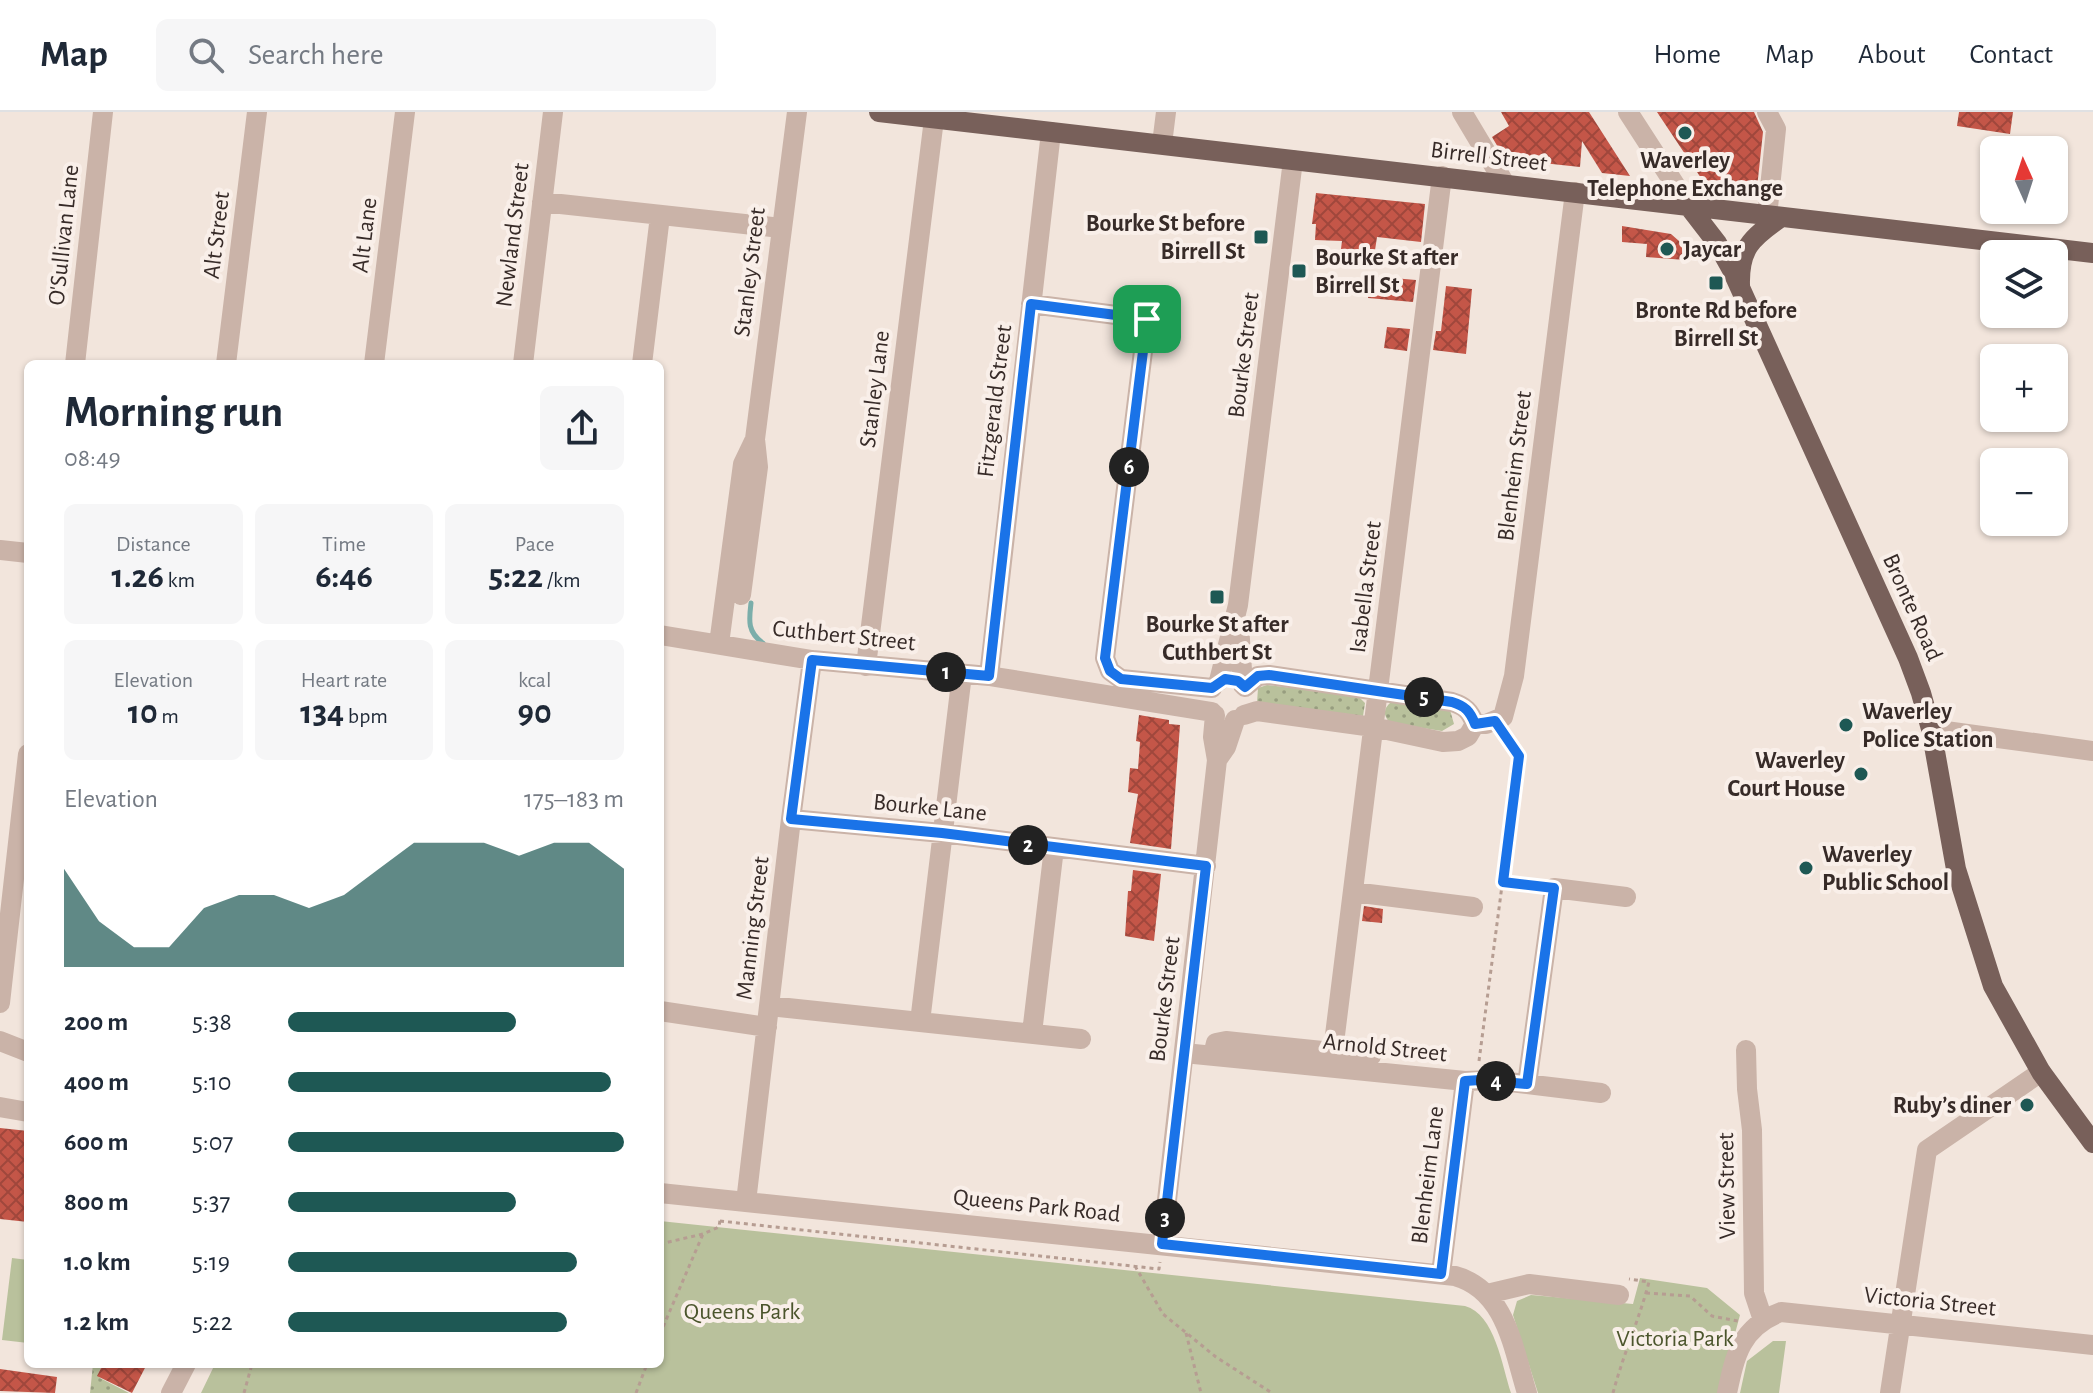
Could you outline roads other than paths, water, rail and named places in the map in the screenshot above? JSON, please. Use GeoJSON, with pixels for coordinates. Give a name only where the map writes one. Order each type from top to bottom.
{"type":"FeatureCollection","features":[{"type":"Feature","properties":{"kind":"main road","name":"Birrell Street"},"geometry":{"type":"LineString","coordinates":[[879,112],[934,119],[962,117],[1051,132],[2093,253]]}},
{"type":"Feature","properties":{"kind":"main road","name":"Bronte Road"},"geometry":{"type":"LineString","coordinates":[[1690,208],[1717,243],[1740,287],[1908,658],[1931,729],[1956,869],[1993,986],[2041,1072],[2093,1143]]}},
{"type":"Feature","properties":{"kind":"main road"},"geometry":{"type":"LineString","coordinates":[[1740,287],[1740,267],[1745,250],[1754,236],[1773,218]]}},
{"type":"Feature","properties":{"kind":"street","name":"O'Sullivan Lane"},"geometry":{"type":"LineString","coordinates":[[75,360],[103,112]]}},
{"type":"Feature","properties":{"kind":"street","name":"Alt Street"},"geometry":{"type":"LineString","coordinates":[[226,360],[257,112]]}},
{"type":"Feature","properties":{"kind":"street","name":"Alt Lane"},"geometry":{"type":"LineString","coordinates":[[374,360],[405,112]]}},
{"type":"Feature","properties":{"kind":"street","name":"Newland Street"},"geometry":{"type":"LineString","coordinates":[[523,360],[553,112]]}},
{"type":"Feature","properties":{"kind":"street","name":"Stanley Street"},"geometry":{"type":"LineString","coordinates":[[741,595],[758,467],[755,439],[797,112]]}},
{"type":"Feature","properties":{"kind":"street"},"geometry":{"type":"LineString","coordinates":[[1162,144],[1166,112]]}},
{"type":"Feature","properties":{"kind":"street"},"geometry":{"type":"LineString","coordinates":[[1462,112],[1505,184]]}},
{"type":"Feature","properties":{"kind":"street","name":"Bronte Road"},"geometry":{"type":"LineString","coordinates":[[1628,112],[1690,208]]}},
{"type":"Feature","properties":{"kind":"street"},"geometry":{"type":"LineString","coordinates":[[1767,112],[1776,129],[1773,218]]}},
{"type":"Feature","properties":{"kind":"street","name":"Stanley Lane"},"geometry":{"type":"LineString","coordinates":[[866,666],[934,119]]}},
{"type":"Feature","properties":{"kind":"street","name":"Fitzgerald Street"},"geometry":{"type":"LineString","coordinates":[[989,676],[1051,132]]}},
{"type":"Feature","properties":{"kind":"street","name":"Bourke Street"},"geometry":{"type":"LineString","coordinates":[[1216,685],[1238,605],[1293,160]]}},
{"type":"Feature","properties":{"kind":"street","name":"Isabella Street"},"geometry":{"type":"LineString","coordinates":[[1333,1051],[1442,176]]}},
{"type":"Feature","properties":{"kind":"street","name":"Blenheim Street"},"geometry":{"type":"LineString","coordinates":[[1485,723],[1503,717],[1514,676],[1575,192]]}},
{"type":"Feature","properties":{"kind":"street"},"geometry":{"type":"LineString","coordinates":[[542,202],[781,228]]}},
{"type":"Feature","properties":{"kind":"street"},"geometry":{"type":"LineString","coordinates":[[642,360],[660,216]]}},
{"type":"Feature","properties":{"kind":"street"},"geometry":{"type":"LineString","coordinates":[[1031,304],[1147,319],[1105,658],[1110,671],[1121,679],[1216,685],[1232,679],[1244,686],[1249,704],[1226,716],[1208,700],[1216,685]]}},
{"type":"Feature","properties":{"kind":"street","name":"Stanley Street"},"geometry":{"type":"LineString","coordinates":[[719,644],[743,464],[755,439]]}},
{"type":"Feature","properties":{"kind":"street"},"geometry":{"type":"LineString","coordinates":[[0,550],[24,553]]}},
{"type":"Feature","properties":{"kind":"street","name":"Bourke Street"},"geometry":{"type":"LineString","coordinates":[[1238,605],[1244,686]]}},
{"type":"Feature","properties":{"kind":"street","name":"Cuthbert Street"},"geometry":{"type":"LineString","coordinates":[[664,636],[812,660],[989,676],[1226,716],[1257,711],[1373,727],[1443,742],[1458,741],[1485,723]]}},
{"type":"Feature","properties":{"kind":"street","name":"Manning Street"},"geometry":{"type":"LineString","coordinates":[[746,1202],[812,660]]}},
{"type":"Feature","properties":{"kind":"street"},"geometry":{"type":"LineString","coordinates":[[920,1022],[962,674]]}},
{"type":"Feature","properties":{"kind":"street"},"geometry":{"type":"LineString","coordinates":[[1244,686],[1258,676],[1269,675],[1378,690],[1464,706],[1485,723]]}},
{"type":"Feature","properties":{"kind":"street","name":"Bourke Street"},"geometry":{"type":"LineString","coordinates":[[1162,1244],[1217,760],[1213,737],[1226,716]]}},
{"type":"Feature","properties":{"kind":"street"},"geometry":{"type":"LineString","coordinates":[[1931,729],[2093,751]]}},
{"type":"Feature","properties":{"kind":"street"},"geometry":{"type":"LineString","coordinates":[[0,1003],[20,882],[8,843],[24,772]]}},
{"type":"Feature","properties":{"kind":"street","name":"Bourke Lane"},"geometry":{"type":"LineString","coordinates":[[791,819],[942,833],[1206,866]]}},
{"type":"Feature","properties":{"kind":"street"},"geometry":{"type":"LineString","coordinates":[[1032,1033],[1054,848]]}},
{"type":"Feature","properties":{"kind":"street"},"geometry":{"type":"LineString","coordinates":[[1527,1084],[1554,888],[1626,897]]}},
{"type":"Feature","properties":{"kind":"street"},"geometry":{"type":"LineString","coordinates":[[1353,892],[1473,907]]}},
{"type":"Feature","properties":{"kind":"street"},"geometry":{"type":"LineString","coordinates":[[664,1011],[920,1022],[1081,1039]]}},
{"type":"Feature","properties":{"kind":"street"},"geometry":{"type":"LineString","coordinates":[[0,1041],[24,1050]]}},
{"type":"Feature","properties":{"kind":"street","name":"Arnold Street"},"geometry":{"type":"LineString","coordinates":[[1213,1055],[1216,1043],[1226,1041],[1371,1056]]}},
{"type":"Feature","properties":{"kind":"street","name":"View Street"},"geometry":{"type":"LineString","coordinates":[[1746,1050],[1752,1130],[1754,1293],[1763,1320]]}},
{"type":"Feature","properties":{"kind":"street","name":"Arnold Street"},"geometry":{"type":"LineString","coordinates":[[1184,1053],[1601,1093]]}},
{"type":"Feature","properties":{"kind":"street"},"geometry":{"type":"LineString","coordinates":[[1890,1393],[1927,1150],[2041,1072]]}},
{"type":"Feature","properties":{"kind":"street","name":"Blenheim Lane"},"geometry":{"type":"LineString","coordinates":[[1441,1274],[1472,1080]]}},
{"type":"Feature","properties":{"kind":"street"},"geometry":{"type":"LineString","coordinates":[[0,1107],[24,1111]]}},
{"type":"Feature","properties":{"kind":"street","name":"Queens Park Road"},"geometry":{"type":"LineString","coordinates":[[664,1193],[1441,1274],[1466,1279],[1479,1285],[1487,1294]]}},
{"type":"Feature","properties":{"kind":"street"},"geometry":{"type":"LineString","coordinates":[[1527,1393],[1502,1316],[1487,1294],[1529,1284],[1620,1286]]}},
{"type":"Feature","properties":{"kind":"street","name":"Victoria Street"},"geometry":{"type":"LineString","coordinates":[[1763,1320],[1787,1311],[2093,1345]]}},
{"type":"Feature","properties":{"kind":"street"},"geometry":{"type":"LineString","coordinates":[[1727,1393],[1737,1353],[1744,1339],[1763,1320]]}},
{"type":"Feature","properties":{"kind":"street"},"geometry":{"type":"LineString","coordinates":[[171,1393],[184,1368]]}},
{"type":"Feature","properties":{"kind":"waterway"},"geometry":{"type":"LineString","coordinates":[[751,603],[752,630],[763,643]]}},
{"type":"Feature","properties":{"kind":"place","name":"Waverley Telephone Exchange"},"geometry":{"type":"Point","coordinates":[1685,133]}},
{"type":"Feature","properties":{"kind":"place","name":"Bourke St before Birrell St"},"geometry":{"type":"Point","coordinates":[1261,237]}},
{"type":"Feature","properties":{"kind":"place","name":"Jaycar"},"geometry":{"type":"Point","coordinates":[1667,249]}},
{"type":"Feature","properties":{"kind":"place","name":"Bourke St after Birrell St"},"geometry":{"type":"Point","coordinates":[1299,271]}},
{"type":"Feature","properties":{"kind":"place","name":"Bronte Rd before Birrell St"},"geometry":{"type":"Point","coordinates":[1716,283]}},
{"type":"Feature","properties":{"kind":"place","name":"Bourke St after Cuthbert St"},"geometry":{"type":"Point","coordinates":[1217,597]}},
{"type":"Feature","properties":{"kind":"place","name":"Waverley Police Station"},"geometry":{"type":"Point","coordinates":[1846,725]}},
{"type":"Feature","properties":{"kind":"place","name":"Waverley Court House"},"geometry":{"type":"Point","coordinates":[1861,774]}},
{"type":"Feature","properties":{"kind":"place","name":"Waverley Public School"},"geometry":{"type":"Point","coordinates":[1806,868]}},
{"type":"Feature","properties":{"kind":"place","name":"Ruby’s diner"},"geometry":{"type":"Point","coordinates":[2027,1105]}},
{"type":"Feature","properties":{"kind":"park label","name":"Queens Park"},"geometry":{"type":"Point","coordinates":[742,1311]}},
{"type":"Feature","properties":{"kind":"park label","name":"Victoria Park"},"geometry":{"type":"Point","coordinates":[1675,1338]}}]}
